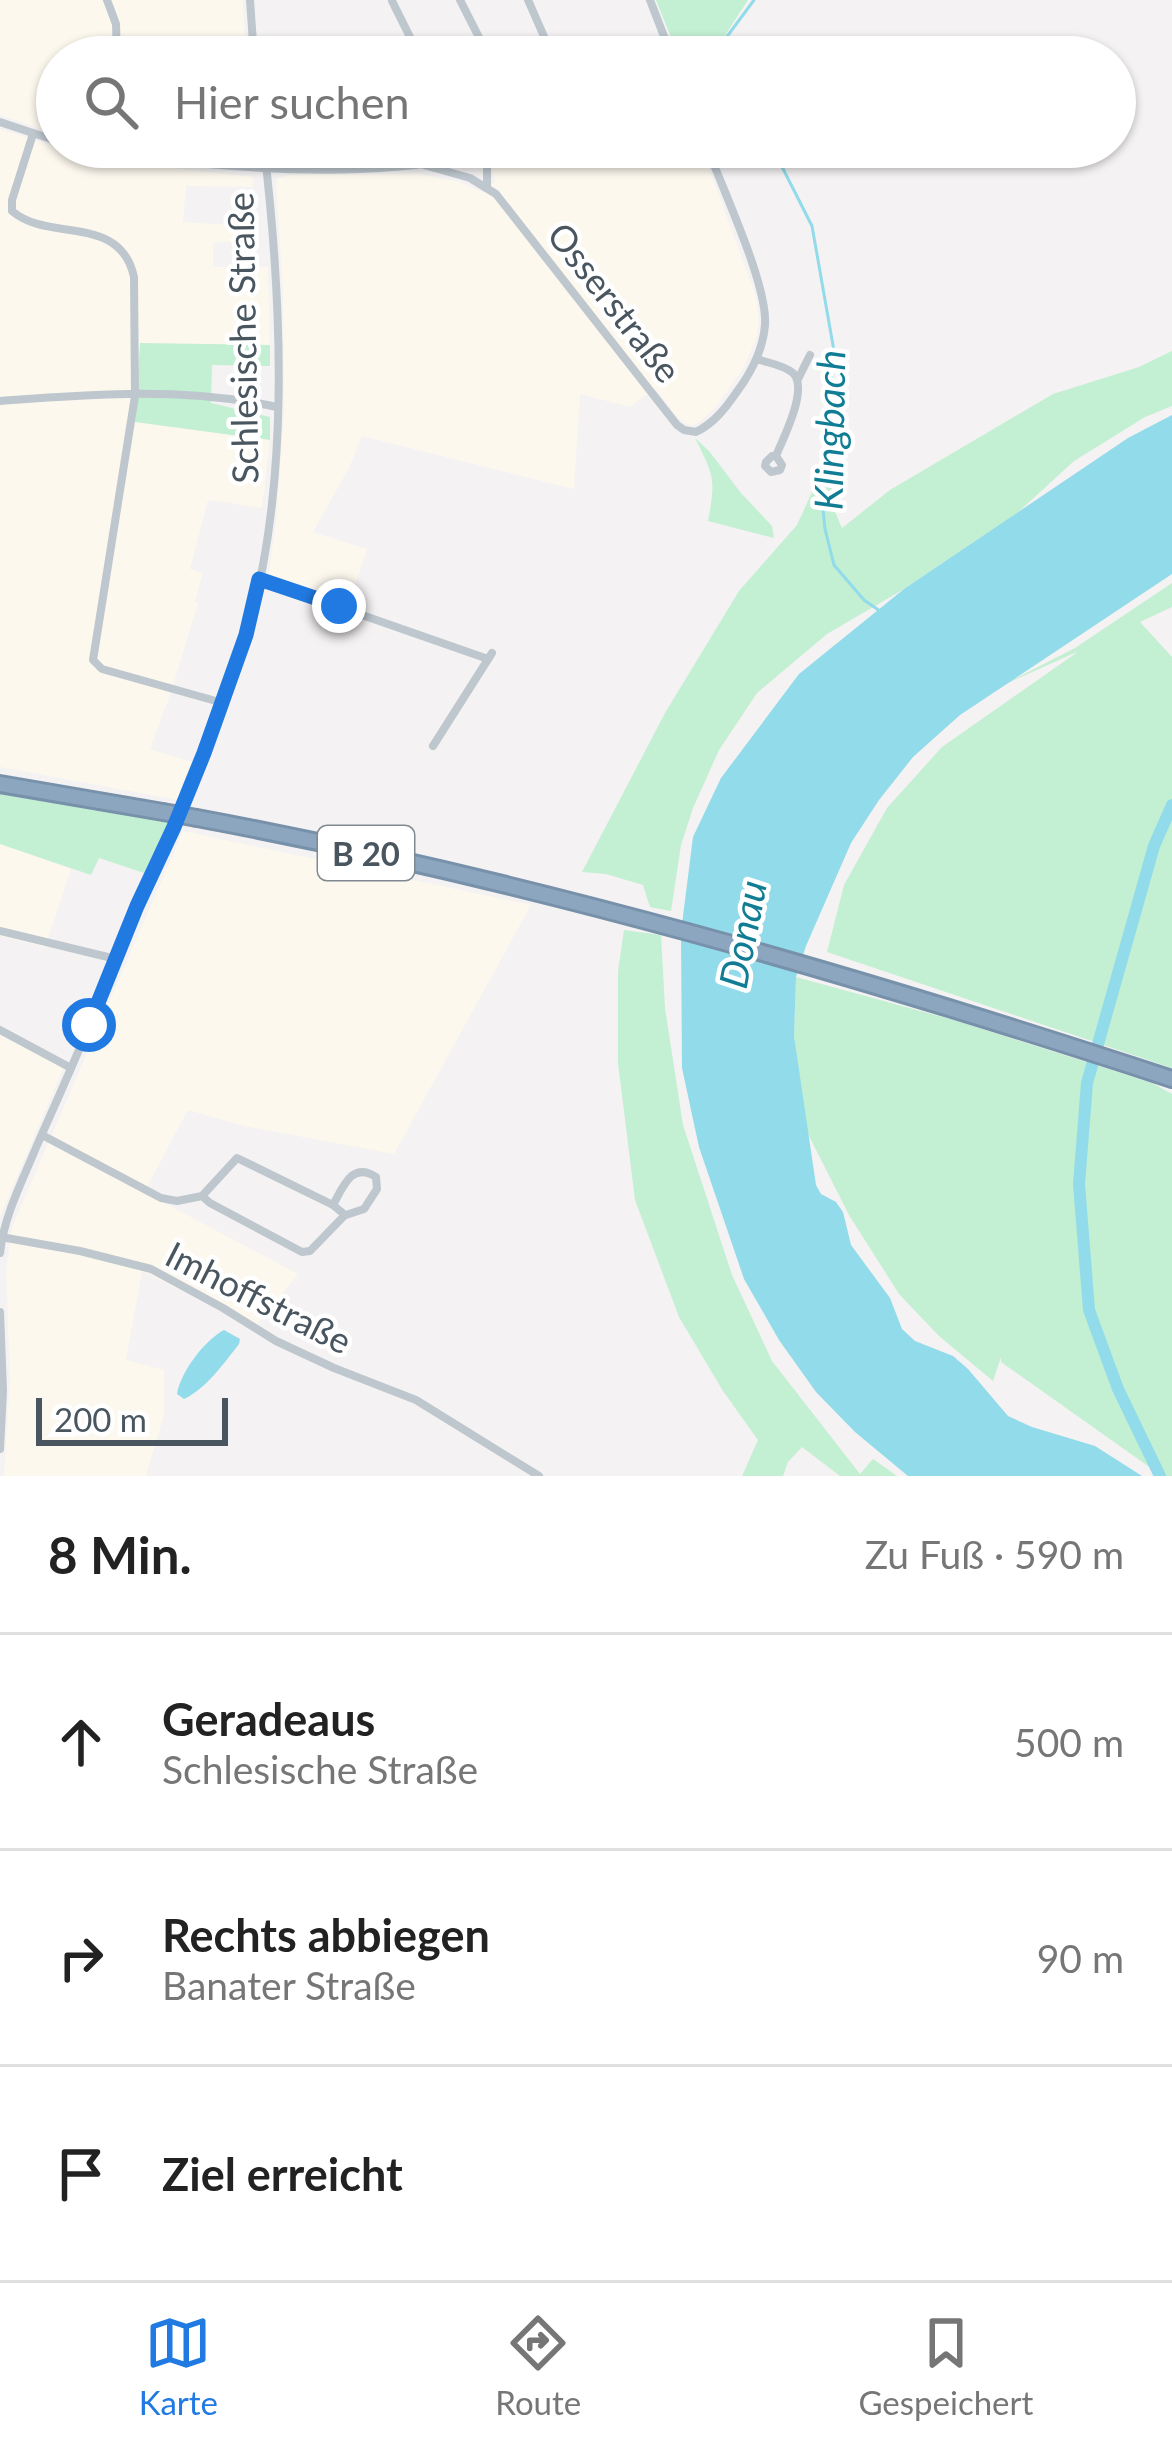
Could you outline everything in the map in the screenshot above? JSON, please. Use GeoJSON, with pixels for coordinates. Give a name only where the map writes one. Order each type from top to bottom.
{"type":"FeatureCollection","features":[{"type":"Feature","properties":{"kind":"highway","name":"B 20"},"geometry":{"type":"LineString","coordinates":[[0,784],[197,818],[625,914],[996,1022],[1172,1079]]}},
{"type":"Feature","properties":{"kind":"street"},"geometry":{"type":"LineString","coordinates":[[107,0],[117,36]]}},
{"type":"Feature","properties":{"kind":"street"},"geometry":{"type":"LineString","coordinates":[[250,0],[253,36]]}},
{"type":"Feature","properties":{"kind":"street"},"geometry":{"type":"LineString","coordinates":[[460,0],[478,36]]}},
{"type":"Feature","properties":{"kind":"street"},"geometry":{"type":"LineString","coordinates":[[528,0],[544,36]]}},
{"type":"Feature","properties":{"kind":"street"},"geometry":{"type":"LineString","coordinates":[[650,0],[664,36]]}},
{"type":"Feature","properties":{"kind":"street"},"geometry":{"type":"LineString","coordinates":[[392,1],[409,36]]}},
{"type":"Feature","properties":{"kind":"street"},"geometry":{"type":"LineString","coordinates":[[0,122],[36,135]]}},
{"type":"Feature","properties":{"kind":"street"},"geometry":{"type":"LineString","coordinates":[[33,134],[12,211],[25,219],[106,238],[125,253],[134,277],[135,392],[93,660],[102,669],[223,703]]}},
{"type":"Feature","properties":{"kind":"street"},"geometry":{"type":"LineString","coordinates":[[259,168],[394,168]]}},
{"type":"Feature","properties":{"kind":"street","name":"Osserstraße"},"geometry":{"type":"LineString","coordinates":[[435,168],[488,188],[677,425],[691,432],[706,427],[737,392],[757,359]]}},
{"type":"Feature","properties":{"kind":"street"},"geometry":{"type":"LineString","coordinates":[[487,168],[488,188]]}},
{"type":"Feature","properties":{"kind":"street"},"geometry":{"type":"LineString","coordinates":[[714,168],[763,299],[765,328],[757,359],[782,367],[797,379]]}},
{"type":"Feature","properties":{"kind":"street","name":"Schlesische Straße"},"geometry":{"type":"LineString","coordinates":[[0,1253],[8,1215],[183,806],[246,635],[270,505],[278,407],[275,259],[267,169]]}},
{"type":"Feature","properties":{"kind":"street"},"geometry":{"type":"LineString","coordinates":[[776,457],[799,393],[797,379],[810,355]]}},
{"type":"Feature","properties":{"kind":"street"},"geometry":{"type":"LineString","coordinates":[[0,401],[135,392],[278,407]]}},
{"type":"Feature","properties":{"kind":"street"},"geometry":{"type":"LineString","coordinates":[[259,579],[490,656],[433,746]]}},
{"type":"Feature","properties":{"kind":"street"},"geometry":{"type":"LineString","coordinates":[[0,931],[116,959]]}},
{"type":"Feature","properties":{"kind":"street"},"geometry":{"type":"LineString","coordinates":[[0,1030],[71,1068]]}},
{"type":"Feature","properties":{"kind":"street"},"geometry":{"type":"LineString","coordinates":[[42,1135],[161,1198],[177,1201],[202,1196],[238,1158],[346,1215]]}},
{"type":"Feature","properties":{"kind":"street"},"geometry":{"type":"LineString","coordinates":[[202,1196],[306,1253],[346,1215],[364,1209],[377,1189],[376,1178],[359,1171],[349,1176],[333,1205]]}},
{"type":"Feature","properties":{"kind":"street","name":"Imhoffstraße"},"geometry":{"type":"LineString","coordinates":[[1,1237],[151,1269],[276,1341],[416,1400],[539,1476]]}},
{"type":"Feature","properties":{"kind":"street"},"geometry":{"type":"LineString","coordinates":[[0,1312],[0,1449]]}},
{"type":"Feature","properties":{"kind":"shaded area"},"geometry":{"type":"Polygon","coordinates":[[[0,0],[243,0],[245,36],[36,36],[36,127],[0,115],[0,0]]]}},
{"type":"Feature","properties":{"kind":"shaded area"},"geometry":{"type":"Polygon","coordinates":[[[0,129],[36,140],[36,168],[173,168],[253,177],[253,187],[186,186],[183,222],[246,226],[247,241],[213,243],[213,267],[268,267],[270,345],[140,344],[136,422],[270,440],[262,508],[208,500],[190,569],[203,573],[198,603],[150,749],[192,762],[177,800],[0,767],[0,129]]]}},
{"type":"Feature","properties":{"kind":"shaded area"},"geometry":{"type":"Polygon","coordinates":[[[709,168],[756,296],[757,337],[744,367],[716,407],[692,426],[679,419],[655,388],[630,407],[580,394],[574,489],[362,436],[313,532],[367,549],[348,606],[268,577],[284,411],[278,178],[418,174],[457,181],[483,192],[495,181],[491,170],[709,168]]]}},
{"type":"Feature","properties":{"kind":"shaded area"},"geometry":{"type":"Polygon","coordinates":[[[183,831],[531,905],[394,1154],[244,1126],[188,1110],[144,1192],[298,1274],[253,1330],[142,1271],[126,1360],[164,1370],[164,1415],[146,1476],[4,1476],[10,1380],[6,1271],[12,1227],[183,831]]]}},
{"type":"Feature","properties":{"kind":"shaded area"},"geometry":{"type":"Polygon","coordinates":[[[0,844],[71,869],[45,947],[0,936],[0,844]]]}},
{"type":"Feature","properties":{"kind":"shaded area"},"geometry":{"type":"Polygon","coordinates":[[[0,1033],[64,1067],[0,1217],[0,1033]]]}},
{"type":"Feature","properties":{"kind":"green space"},"geometry":{"type":"Polygon","coordinates":[[[656,0],[748,0],[725,36],[671,36],[656,0]]]}},
{"type":"Feature","properties":{"kind":"green space"},"geometry":{"type":"Polygon","coordinates":[[[140,343],[270,345],[270,366],[212,365],[211,403],[270,417],[270,440],[135,422],[140,343]]]}},
{"type":"Feature","properties":{"kind":"green space"},"geometry":{"type":"Polygon","coordinates":[[[1172,351],[1172,406],[1145,417],[1074,461],[1015,515],[827,634],[757,693],[719,750],[693,808],[681,845],[671,911],[650,907],[643,885],[582,872],[665,713],[739,591],[797,525],[834,444],[831,503],[842,528],[890,490],[1053,394],[1139,367],[1172,351]]]}},
{"type":"Feature","properties":{"kind":"green space"},"geometry":{"type":"Polygon","coordinates":[[[695,438],[772,526],[774,538],[708,521],[712,478],[695,438]]]}},
{"type":"Feature","properties":{"kind":"green space"},"geometry":{"type":"Polygon","coordinates":[[[1172,583],[1172,607],[1140,622],[1172,657],[1172,1068],[827,952],[844,885],[887,808],[942,747],[1079,651],[999,687],[1075,648],[1172,583]]]}},
{"type":"Feature","properties":{"kind":"green space"},"geometry":{"type":"Polygon","coordinates":[[[0,792],[169,821],[144,873],[99,858],[91,875],[0,844],[0,792]]]}},
{"type":"Feature","properties":{"kind":"green space"},"geometry":{"type":"Polygon","coordinates":[[[624,930],[661,935],[665,1008],[683,1125],[732,1275],[772,1361],[860,1474],[873,1459],[897,1476],[840,1476],[802,1447],[783,1476],[742,1476],[758,1440],[679,1317],[635,1200],[618,1063],[618,972],[624,930]]]}},
{"type":"Feature","properties":{"kind":"green space"},"geometry":{"type":"Polygon","coordinates":[[[796,977],[957,1021],[1152,1083],[1172,1094],[1172,1476],[1162,1476],[1001,1362],[1001,1357],[993,1381],[939,1336],[899,1294],[849,1215],[806,1130],[794,1036],[796,977]]]}},
{"type":"Feature","properties":{"kind":"water","name":"Donau"},"geometry":{"type":"Polygon","coordinates":[[[1172,415],[1172,574],[960,715],[913,757],[851,843],[796,977],[794,1036],[816,1185],[843,1212],[851,1245],[890,1298],[902,1329],[915,1341],[953,1356],[1008,1416],[1095,1446],[1142,1476],[908,1476],[816,1392],[779,1340],[744,1279],[699,1147],[682,1068],[681,932],[693,837],[721,778],[799,674],[904,589],[1128,438],[1172,415]]]}},
{"type":"Feature","properties":{"kind":"water"},"geometry":{"type":"Polygon","coordinates":[[[224,1330],[240,1339],[239,1344],[207,1382],[184,1399],[177,1394],[189,1366],[224,1330]]]}},
{"type":"Feature","properties":{"kind":"waterway","name":"Klingbach"},"geometry":{"type":"LineString","coordinates":[[727,36],[754,0]]}},
{"type":"Feature","properties":{"kind":"waterway","name":"Klingbach"},"geometry":{"type":"LineString","coordinates":[[783,168],[812,226],[834,351],[821,490],[825,529],[834,565],[880,611]]}},
{"type":"Feature","properties":{"kind":"waterway"},"geometry":{"type":"LineString","coordinates":[[1160,1476],[1118,1389],[1089,1310],[1079,1184],[1087,1083],[1154,846],[1172,805]]}},
{"type":"Feature","properties":{"kind":"route"},"geometry":{"type":"LineString","coordinates":[[89,1025],[204,753],[246,635],[259,579],[339,606]]}}]}
